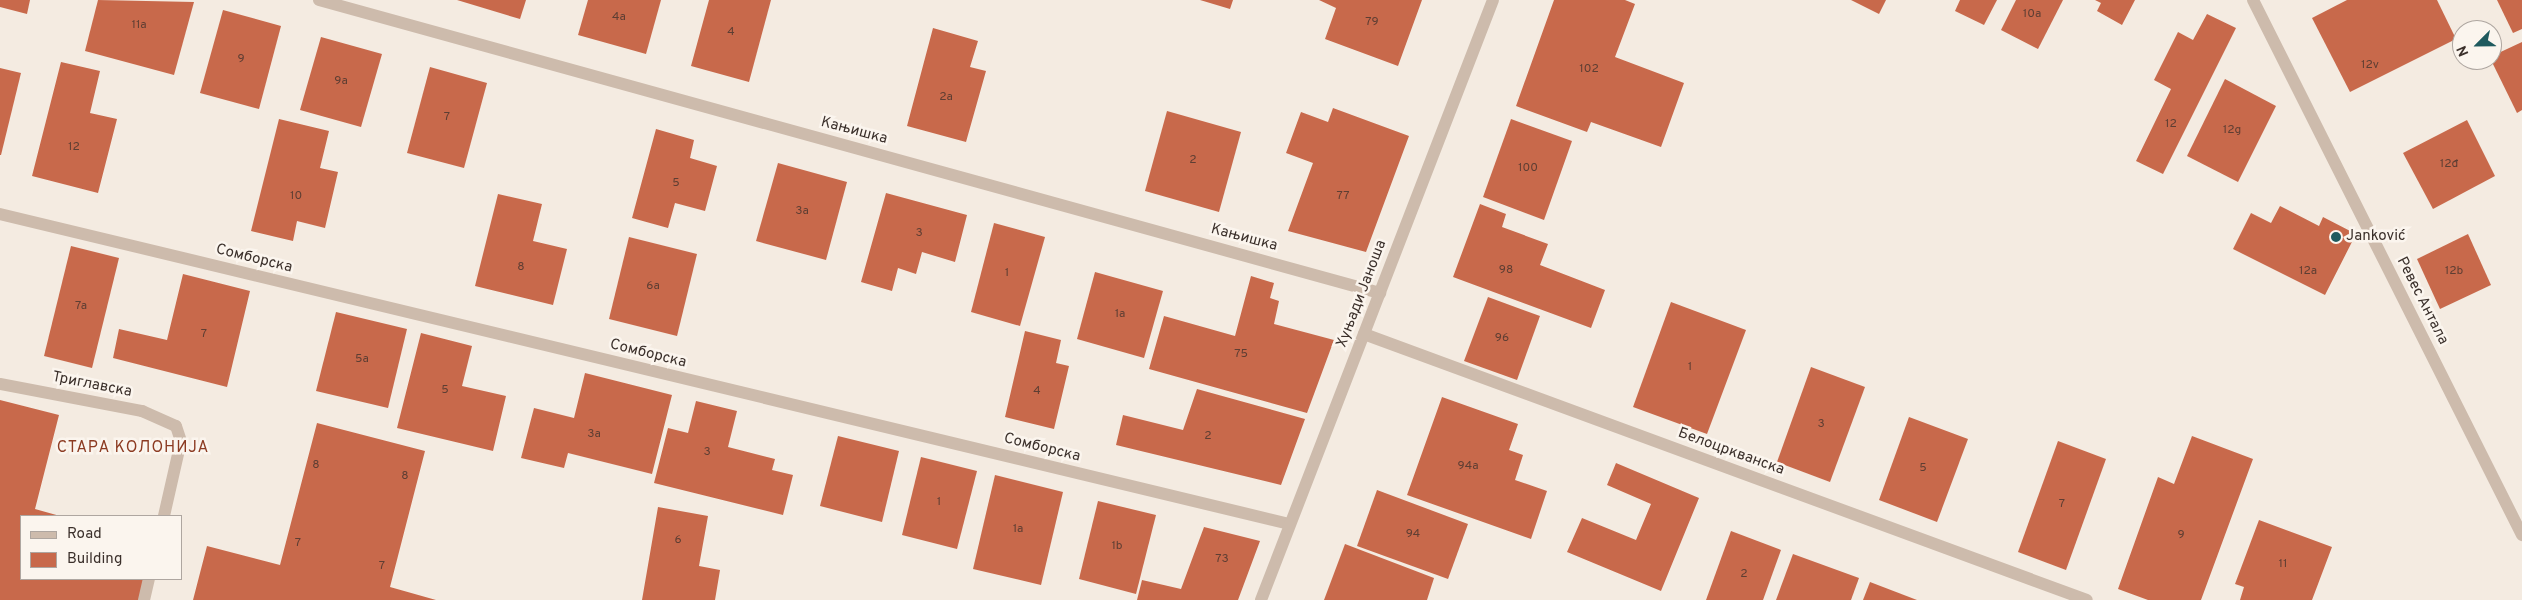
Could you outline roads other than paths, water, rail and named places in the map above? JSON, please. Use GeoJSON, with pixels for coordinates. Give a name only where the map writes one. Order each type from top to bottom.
{"type":"FeatureCollection","features":[{"type":"Feature","properties":{"kind":"street","name":"Кањишка"},"geometry":{"type":"LineString","coordinates":[[320,0],[1380,293]]}},
{"type":"Feature","properties":{"kind":"street","name":"Хуњади Јаноша"},"geometry":{"type":"LineString","coordinates":[[1261,600],[1493,0]]}},
{"type":"Feature","properties":{"kind":"street","name":"Ревес Антала"},"geometry":{"type":"LineString","coordinates":[[2253,0],[2522,536]]}},
{"type":"Feature","properties":{"kind":"street","name":"Сомборска"},"geometry":{"type":"LineString","coordinates":[[0,214],[1289,524]]}},
{"type":"Feature","properties":{"kind":"street","name":"Белоцркванска"},"geometry":{"type":"LineString","coordinates":[[1364,334],[2086,600]]}},
{"type":"Feature","properties":{"kind":"street","name":"Триглавска"},"geometry":{"type":"LineString","coordinates":[[0,384],[142,411],[176,426],[181,442],[164,515]]}},
{"type":"Feature","properties":{"kind":"street"},"geometry":{"type":"LineString","coordinates":[[144,600],[149,580]]}},
{"type":"Feature","properties":{"kind":"place","name":"Janković"},"geometry":{"type":"Point","coordinates":[2336,237]}},
{"type":"Feature","properties":{"kind":"district","name":"СТАРА КОЛОНИЈА"},"geometry":{"type":"Point","coordinates":[133,448]}}]}
